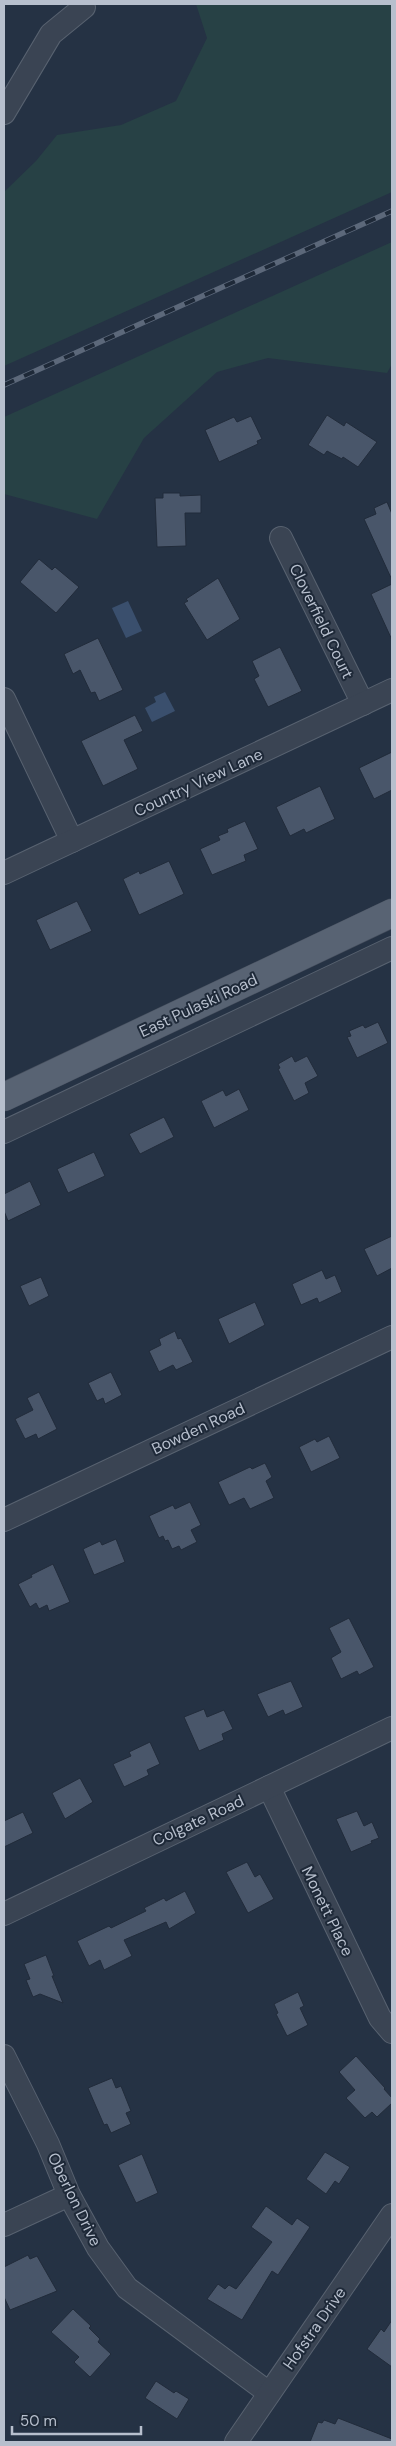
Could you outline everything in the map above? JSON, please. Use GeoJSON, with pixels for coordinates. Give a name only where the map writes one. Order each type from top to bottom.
{"type":"FeatureCollection","features":[{"type":"Feature","properties":{"kind":"main road","name":"East Pulaski Road"},"geometry":{"type":"LineString","coordinates":[[4,1097],[392,913]]}},
{"type":"Feature","properties":{"kind":"street"},"geometry":{"type":"LineString","coordinates":[[4,113],[51,34],[84,7]]}},
{"type":"Feature","properties":{"kind":"street","name":"Cloverfield Court"},"geometry":{"type":"LineString","coordinates":[[281,538],[363,704]]}},
{"type":"Feature","properties":{"kind":"street","name":"Country View Lane"},"geometry":{"type":"LineString","coordinates":[[4,873],[392,690]]}},
{"type":"Feature","properties":{"kind":"street"},"geometry":{"type":"LineString","coordinates":[[4,699],[72,841]]}},
{"type":"Feature","properties":{"kind":"street"},"geometry":{"type":"LineString","coordinates":[[4,1132],[392,948]]}},
{"type":"Feature","properties":{"kind":"street","name":"Bowden Road"},"geometry":{"type":"LineString","coordinates":[[4,1520],[392,1337]]}},
{"type":"Feature","properties":{"kind":"street","name":"Colgate Road"},"geometry":{"type":"LineString","coordinates":[[4,1914],[392,1728]]}},
{"type":"Feature","properties":{"kind":"street","name":"Monett Place"},"geometry":{"type":"LineString","coordinates":[[268,1786],[380,2018],[392,2032]]}},
{"type":"Feature","properties":{"kind":"street","name":"Oberlon Drive"},"geometry":{"type":"LineString","coordinates":[[4,2056],[48,2144],[69,2196],[98,2248],[127,2288],[268,2393]]}},
{"type":"Feature","properties":{"kind":"street"},"geometry":{"type":"LineString","coordinates":[[4,2225],[69,2196]]}},
{"type":"Feature","properties":{"kind":"street","name":"Hofstra Drive"},"geometry":{"type":"LineString","coordinates":[[236,2442],[392,2214]]}},
{"type":"Feature","properties":{"kind":"green space"},"geometry":{"type":"Polygon","coordinates":[[[196,4],[392,4],[392,192],[4,366],[4,192],[36,161],[57,135],[121,125],[176,101],[207,38],[196,4]]]}},
{"type":"Feature","properties":{"kind":"green space"},"geometry":{"type":"Polygon","coordinates":[[[392,242],[392,364],[387,373],[268,358],[217,372],[144,438],[97,519],[4,494],[4,417],[392,242]]]}},
{"type":"Feature","properties":{"kind":"water"},"geometry":{"type":"Polygon","coordinates":[[[128,601],[142,631],[126,638],[112,608],[128,601]]]}},
{"type":"Feature","properties":{"kind":"water"},"geometry":{"type":"Polygon","coordinates":[[[165,692],[175,711],[152,722],[145,708],[156,702],[154,697],[165,692]]]}},
{"type":"Feature","properties":{"kind":"building"},"geometry":{"type":"Polygon","coordinates":[[[327,415],[344,426],[346,422],[377,442],[358,467],[343,457],[342,459],[327,451],[324,455],[308,445],[327,415]]]}},
{"type":"Feature","properties":{"kind":"building"},"geometry":{"type":"Polygon","coordinates":[[[251,416],[262,439],[257,441],[258,444],[219,462],[205,430],[234,417],[237,422],[251,416]]]}},
{"type":"Feature","properties":{"kind":"building"},"geometry":{"type":"Polygon","coordinates":[[[163,493],[180,493],[180,496],[201,495],[201,513],[185,513],[186,546],[157,547],[155,498],[163,498],[163,493]]]}},
{"type":"Feature","properties":{"kind":"building"},"geometry":{"type":"Polygon","coordinates":[[[387,502],[392,514],[392,580],[364,519],[376,514],[374,508],[387,502]]]}},
{"type":"Feature","properties":{"kind":"building"},"geometry":{"type":"Polygon","coordinates":[[[39,559],[52,570],[55,567],[79,587],[56,613],[20,582],[39,559]]]}},
{"type":"Feature","properties":{"kind":"building"},"geometry":{"type":"Polygon","coordinates":[[[218,578],[240,619],[207,640],[184,603],[188,601],[186,599],[218,578]]]}},
{"type":"Feature","properties":{"kind":"building"},"geometry":{"type":"Polygon","coordinates":[[[392,584],[392,640],[371,594],[392,584]]]}},
{"type":"Feature","properties":{"kind":"building"},"geometry":{"type":"Polygon","coordinates":[[[98,638],[123,690],[99,701],[95,692],[91,693],[80,670],[73,674],[64,654],[98,638]]]}},
{"type":"Feature","properties":{"kind":"building"},"geometry":{"type":"Polygon","coordinates":[[[280,647],[302,691],[268,707],[254,679],[259,676],[252,661],[280,647]]]}},
{"type":"Feature","properties":{"kind":"building"},"geometry":{"type":"Polygon","coordinates":[[[135,715],[143,731],[124,740],[138,769],[103,786],[81,741],[135,715]]]}},
{"type":"Feature","properties":{"kind":"building"},"geometry":{"type":"Polygon","coordinates":[[[392,752],[392,790],[374,799],[359,768],[392,752]]]}},
{"type":"Feature","properties":{"kind":"building"},"geometry":{"type":"Polygon","coordinates":[[[320,786],[335,819],[306,833],[304,829],[290,836],[276,807],[320,786]]]}},
{"type":"Feature","properties":{"kind":"building"},"geometry":{"type":"Polygon","coordinates":[[[245,821],[258,849],[244,855],[246,861],[212,875],[200,849],[220,840],[218,836],[228,832],[227,829],[245,821]]]}},
{"type":"Feature","properties":{"kind":"building"},"geometry":{"type":"Polygon","coordinates":[[[169,861],[184,894],[139,915],[123,879],[139,871],[140,874],[169,861]]]}},
{"type":"Feature","properties":{"kind":"building"},"geometry":{"type":"Polygon","coordinates":[[[77,901],[92,931],[50,950],[36,920],[77,901]]]}},
{"type":"Feature","properties":{"kind":"building"},"geometry":{"type":"Polygon","coordinates":[[[378,1022],[388,1043],[357,1058],[347,1037],[351,1036],[349,1031],[363,1025],[365,1028],[378,1022]]]}},
{"type":"Feature","properties":{"kind":"building"},"geometry":{"type":"Polygon","coordinates":[[[292,1056],[295,1062],[307,1056],[318,1076],[305,1083],[309,1093],[294,1101],[278,1069],[280,1068],[278,1064],[292,1056]]]}},
{"type":"Feature","properties":{"kind":"building"},"geometry":{"type":"Polygon","coordinates":[[[239,1089],[249,1110],[214,1128],[201,1101],[223,1090],[226,1096],[239,1089]]]}},
{"type":"Feature","properties":{"kind":"building"},"geometry":{"type":"Polygon","coordinates":[[[164,1117],[174,1137],[140,1154],[129,1134],[164,1117]]]}},
{"type":"Feature","properties":{"kind":"building"},"geometry":{"type":"Polygon","coordinates":[[[94,1152],[105,1176],[68,1193],[57,1169],[94,1152]]]}},
{"type":"Feature","properties":{"kind":"building"},"geometry":{"type":"Polygon","coordinates":[[[30,1181],[41,1205],[8,1221],[4,1211],[4,1194],[30,1181]]]}},
{"type":"Feature","properties":{"kind":"building"},"geometry":{"type":"Polygon","coordinates":[[[392,1236],[392,1268],[377,1276],[364,1249],[392,1236]]]}},
{"type":"Feature","properties":{"kind":"building"},"geometry":{"type":"Polygon","coordinates":[[[322,1270],[326,1279],[335,1275],[342,1292],[319,1303],[317,1298],[301,1305],[292,1284],[322,1270]]]}},
{"type":"Feature","properties":{"kind":"building"},"geometry":{"type":"Polygon","coordinates":[[[41,1277],[49,1296],[29,1306],[20,1286],[41,1277]]]}},
{"type":"Feature","properties":{"kind":"building"},"geometry":{"type":"Polygon","coordinates":[[[255,1302],[265,1325],[229,1344],[218,1319],[255,1302]]]}},
{"type":"Feature","properties":{"kind":"building"},"geometry":{"type":"Polygon","coordinates":[[[175,1331],[178,1339],[181,1338],[193,1362],[176,1370],[173,1365],[159,1372],[149,1351],[161,1345],[159,1339],[175,1331]]]}},
{"type":"Feature","properties":{"kind":"building"},"geometry":{"type":"Polygon","coordinates":[[[111,1372],[122,1395],[105,1404],[103,1398],[97,1401],[88,1383],[111,1372]]]}},
{"type":"Feature","properties":{"kind":"building"},"geometry":{"type":"Polygon","coordinates":[[[39,1392],[57,1429],[38,1439],[36,1434],[25,1439],[15,1419],[33,1410],[27,1398],[39,1392]]]}},
{"type":"Feature","properties":{"kind":"building"},"geometry":{"type":"Polygon","coordinates":[[[329,1436],[340,1458],[311,1472],[299,1447],[315,1439],[317,1442],[329,1436]]]}},
{"type":"Feature","properties":{"kind":"building"},"geometry":{"type":"Polygon","coordinates":[[[265,1463],[272,1477],[266,1481],[274,1498],[250,1509],[244,1498],[229,1505],[218,1482],[250,1467],[252,1469],[265,1463]]]}},
{"type":"Feature","properties":{"kind":"building"},"geometry":{"type":"Polygon","coordinates":[[[190,1502],[201,1525],[191,1530],[197,1542],[181,1550],[179,1546],[172,1549],[168,1540],[165,1541],[163,1536],[159,1538],[149,1516],[173,1505],[175,1509],[190,1502]]]}},
{"type":"Feature","properties":{"kind":"building"},"geometry":{"type":"Polygon","coordinates":[[[116,1539],[125,1562],[94,1575],[83,1549],[100,1541],[102,1545],[116,1539]]]}},
{"type":"Feature","properties":{"kind":"building"},"geometry":{"type":"Polygon","coordinates":[[[53,1564],[70,1602],[49,1611],[47,1605],[39,1609],[36,1603],[30,1607],[18,1584],[53,1564]]]}},
{"type":"Feature","properties":{"kind":"building"},"geometry":{"type":"Polygon","coordinates":[[[349,1618],[374,1667],[359,1675],[357,1671],[341,1679],[331,1658],[341,1652],[329,1628],[349,1618]]]}},
{"type":"Feature","properties":{"kind":"building"},"geometry":{"type":"Polygon","coordinates":[[[291,1681],[303,1707],[285,1715],[283,1710],[268,1717],[257,1694],[291,1681]]]}},
{"type":"Feature","properties":{"kind":"building"},"geometry":{"type":"Polygon","coordinates":[[[204,1709],[207,1717],[224,1710],[233,1729],[222,1734],[224,1740],[199,1751],[184,1717],[204,1709]]]}},
{"type":"Feature","properties":{"kind":"building"},"geometry":{"type":"Polygon","coordinates":[[[150,1742],[160,1764],[147,1770],[149,1775],[124,1787],[113,1764],[131,1756],[129,1752],[150,1742]]]}},
{"type":"Feature","properties":{"kind":"building"},"geometry":{"type":"Polygon","coordinates":[[[80,1778],[93,1802],[65,1819],[52,1793],[80,1778]]]}},
{"type":"Feature","properties":{"kind":"building"},"geometry":{"type":"Polygon","coordinates":[[[357,1811],[364,1826],[372,1822],[379,1838],[351,1852],[336,1819],[357,1811]]]}},
{"type":"Feature","properties":{"kind":"building"},"geometry":{"type":"Polygon","coordinates":[[[23,1812],[33,1833],[4,1847],[4,1821],[23,1812]]]}},
{"type":"Feature","properties":{"kind":"building"},"geometry":{"type":"Polygon","coordinates":[[[247,1862],[255,1877],[260,1874],[274,1899],[248,1913],[226,1872],[247,1862]]]}},
{"type":"Feature","properties":{"kind":"building"},"geometry":{"type":"Polygon","coordinates":[[[185,1891],[196,1913],[169,1929],[166,1922],[124,1940],[132,1956],[104,1970],[100,1960],[89,1966],[77,1941],[109,1926],[111,1928],[146,1911],[144,1908],[164,1898],[166,1901],[185,1891]]]}},
{"type":"Feature","properties":{"kind":"building"},"geometry":{"type":"Polygon","coordinates":[[[46,1955],[63,2003],[40,1994],[33,1997],[26,1980],[30,1979],[24,1964],[46,1955]]]}},
{"type":"Feature","properties":{"kind":"building"},"geometry":{"type":"Polygon","coordinates":[[[298,1992],[304,2006],[300,2008],[308,2025],[287,2036],[276,2014],[278,2013],[274,2004],[298,1992]]]}},
{"type":"Feature","properties":{"kind":"building"},"geometry":{"type":"Polygon","coordinates":[[[356,2056],[392,2098],[392,2103],[377,2117],[372,2112],[365,2118],[346,2098],[355,2090],[339,2072],[356,2056]]]}},
{"type":"Feature","properties":{"kind":"building"},"geometry":{"type":"Polygon","coordinates":[[[112,2078],[116,2088],[121,2086],[131,2111],[126,2113],[131,2124],[111,2133],[107,2124],[104,2125],[88,2088],[112,2078]]]}},
{"type":"Feature","properties":{"kind":"building"},"geometry":{"type":"Polygon","coordinates":[[[325,2152],[350,2167],[339,2184],[335,2181],[326,2194],[306,2179],[325,2152]]]}},
{"type":"Feature","properties":{"kind":"building"},"geometry":{"type":"Polygon","coordinates":[[[142,2154],[158,2193],[136,2203],[118,2165],[142,2154]]]}},
{"type":"Feature","properties":{"kind":"building"},"geometry":{"type":"Polygon","coordinates":[[[266,2206],[292,2225],[297,2218],[310,2227],[278,2275],[272,2271],[242,2320],[207,2299],[218,2284],[225,2289],[229,2285],[236,2289],[272,2242],[251,2227],[266,2206]]]}},
{"type":"Feature","properties":{"kind":"building"},"geometry":{"type":"Polygon","coordinates":[[[28,2255],[30,2259],[37,2256],[57,2291],[10,2310],[4,2297],[4,2267],[28,2255]]]}},
{"type":"Feature","properties":{"kind":"building"},"geometry":{"type":"Polygon","coordinates":[[[73,2309],[91,2326],[89,2328],[100,2339],[98,2342],[111,2354],[90,2377],[74,2362],[79,2357],[51,2332],[73,2309]]]}},
{"type":"Feature","properties":{"kind":"building"},"geometry":{"type":"Polygon","coordinates":[[[392,2320],[392,2367],[367,2349],[381,2329],[384,2332],[392,2320]]]}},
{"type":"Feature","properties":{"kind":"building"},"geometry":{"type":"Polygon","coordinates":[[[156,2381],[174,2393],[176,2391],[189,2399],[177,2419],[145,2398],[156,2381]]]}},
{"type":"Feature","properties":{"kind":"building"},"geometry":{"type":"Polygon","coordinates":[[[338,2418],[392,2439],[392,2442],[310,2442],[318,2422],[322,2423],[324,2420],[335,2424],[338,2418]]]}},
{"type":"Feature","properties":{"kind":"railway"},"geometry":{"type":"LineString","coordinates":[[4,385],[392,211]]}}]}
